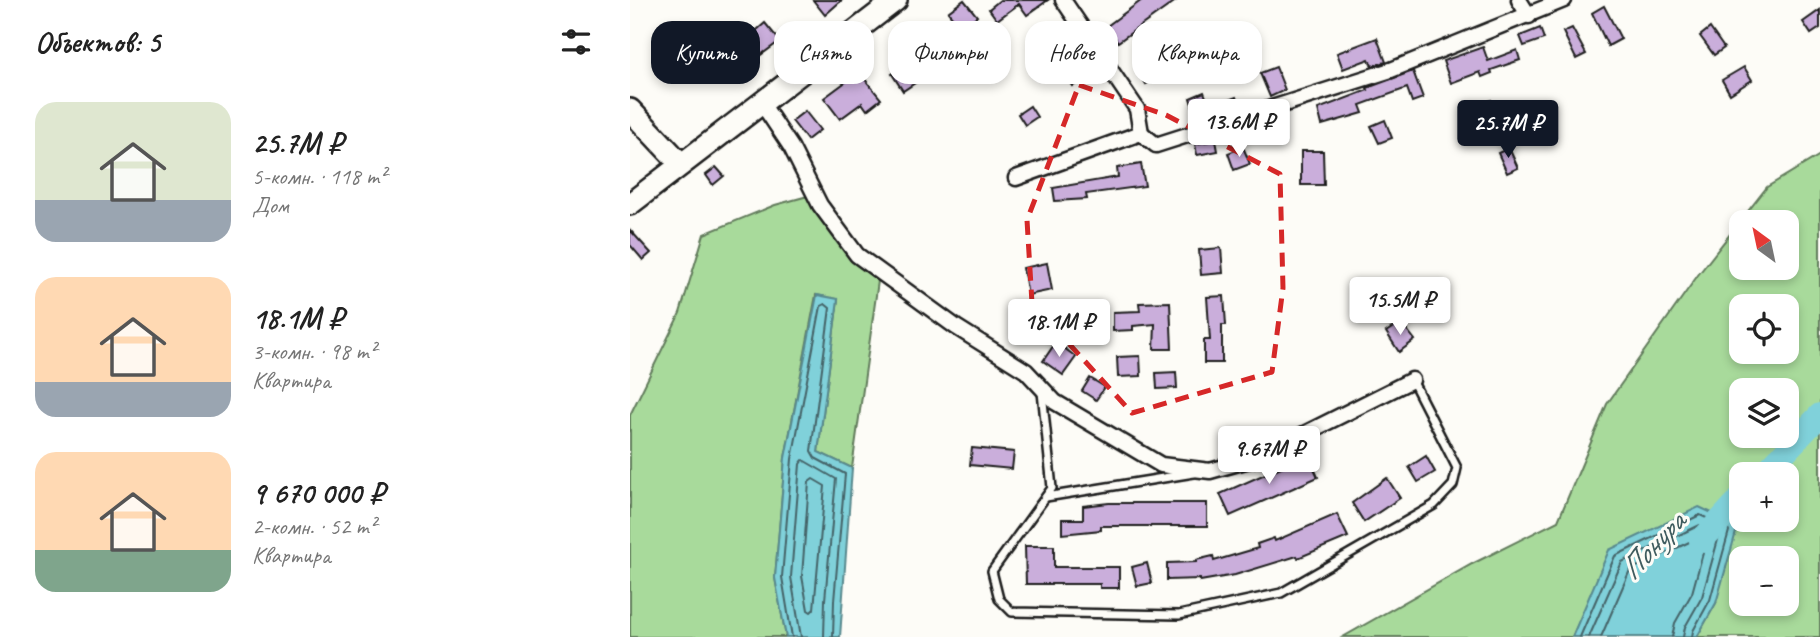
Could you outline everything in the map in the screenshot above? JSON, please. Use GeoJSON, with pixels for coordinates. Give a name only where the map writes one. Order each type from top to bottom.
{"type":"FeatureCollection","features":[{"type":"Feature","properties":{"kind":"main road"},"geometry":{"type":"LineString","coordinates":[[630,204],[680,163],[896,0]]}},
{"type":"Feature","properties":{"kind":"main road"},"geometry":{"type":"LineString","coordinates":[[630,110],[680,163]]}},
{"type":"Feature","properties":{"kind":"street"},"geometry":{"type":"LineString","coordinates":[[1063,0],[1137,109],[1141,134],[1157,145],[1391,70],[1564,0]]}},
{"type":"Feature","properties":{"kind":"street"},"geometry":{"type":"LineString","coordinates":[[1519,0],[1529,16]]}},
{"type":"Feature","properties":{"kind":"street"},"geometry":{"type":"LineString","coordinates":[[761,102],[791,147],[820,205],[858,255],[956,327],[1026,371],[1055,402],[1161,465],[1210,471],[1256,458],[1412,380]]}},
{"type":"Feature","properties":{"kind":"street"},"geometry":{"type":"LineString","coordinates":[[1016,178],[1141,134]]}},
{"type":"Feature","properties":{"kind":"lane"},"geometry":{"type":"LineString","coordinates":[[1042,388],[1052,488],[992,571],[999,599],[1013,612],[1179,615],[1281,593],[1434,506],[1453,485],[1457,468],[1412,380]]}},
{"type":"Feature","properties":{"kind":"lane"},"geometry":{"type":"LineString","coordinates":[[1046,497],[1210,471]]}},
{"type":"Feature","properties":{"kind":"highlighted area"},"geometry":{"type":"Polygon","coordinates":[[[1079,85],[1166,115],[1280,174],[1283,288],[1272,372],[1132,413],[1032,303],[1027,220],[1079,85]]]}},
{"type":"Feature","properties":{"kind":"green space"},"geometry":{"type":"Polygon","coordinates":[[[1820,155],[1820,637],[1697,637],[1716,603],[1590,597],[1572,637],[1343,637],[1472,564],[1558,521],[1607,404],[1729,235],[1729,280],[1799,280],[1799,210],[1749,210],[1767,187],[1820,155]]]}},
{"type":"Feature","properties":{"kind":"green space"},"geometry":{"type":"Polygon","coordinates":[[[808,196],[855,261],[878,281],[852,468],[818,452],[838,299],[816,295],[785,458],[775,578],[786,637],[630,637],[630,415],[680,313],[704,234],[775,205],[808,196]]]}},
{"type":"Feature","properties":{"kind":"water"},"geometry":{"type":"Polygon","coordinates":[[[817,295],[838,299],[818,452],[852,468],[840,637],[786,637],[775,578],[785,458],[817,295]]]}},
{"type":"Feature","properties":{"kind":"water"},"geometry":{"type":"Polygon","coordinates":[[[1699,507],[1729,521],[1729,532],[1736,532],[1732,546],[1729,546],[1729,557],[1716,603],[1697,637],[1572,637],[1609,550],[1699,507]]]}},
{"type":"Feature","properties":{"kind":"building"},"geometry":{"type":"Polygon","coordinates":[[[813,0],[842,0],[825,15],[813,0]]]}},
{"type":"Feature","properties":{"kind":"building"},"geometry":{"type":"Polygon","coordinates":[[[964,0],[977,16],[970,21],[955,21],[948,12],[964,0]]]}},
{"type":"Feature","properties":{"kind":"building"},"geometry":{"type":"Polygon","coordinates":[[[1000,0],[1048,0],[1027,15],[1019,4],[997,20],[989,9],[1000,0]]]}},
{"type":"Feature","properties":{"kind":"building"},"geometry":{"type":"Polygon","coordinates":[[[1142,0],[1177,0],[1148,21],[1132,21],[1132,32],[1118,42],[1118,21],[1114,21],[1142,0]]]}},
{"type":"Feature","properties":{"kind":"building"},"geometry":{"type":"Polygon","coordinates":[[[1604,6],[1621,39],[1608,46],[1592,13],[1604,6]]]}},
{"type":"Feature","properties":{"kind":"building"},"geometry":{"type":"Polygon","coordinates":[[[1820,10],[1820,28],[1811,34],[1803,22],[1820,10]]]}},
{"type":"Feature","properties":{"kind":"building"},"geometry":{"type":"Polygon","coordinates":[[[765,23],[774,34],[774,45],[760,56],[760,27],[765,23]]]}},
{"type":"Feature","properties":{"kind":"building"},"geometry":{"type":"Polygon","coordinates":[[[1540,28],[1544,39],[1524,46],[1520,36],[1540,28]]]}},
{"type":"Feature","properties":{"kind":"building"},"geometry":{"type":"Polygon","coordinates":[[[1572,28],[1586,54],[1576,59],[1563,32],[1572,28]]]}},
{"type":"Feature","properties":{"kind":"building"},"geometry":{"type":"Polygon","coordinates":[[[1710,28],[1724,48],[1714,55],[1700,36],[1710,28]]]}},
{"type":"Feature","properties":{"kind":"building"},"geometry":{"type":"Polygon","coordinates":[[[1377,38],[1386,62],[1372,66],[1369,59],[1343,69],[1337,53],[1377,38]]]}},
{"type":"Feature","properties":{"kind":"building"},"geometry":{"type":"Polygon","coordinates":[[[1483,47],[1488,61],[1517,50],[1520,60],[1491,70],[1492,73],[1482,77],[1480,72],[1451,83],[1443,61],[1483,47]]]}},
{"type":"Feature","properties":{"kind":"building"},"geometry":{"type":"Polygon","coordinates":[[[1276,67],[1285,90],[1270,97],[1262,72],[1276,67]]]}},
{"type":"Feature","properties":{"kind":"building"},"geometry":{"type":"Polygon","coordinates":[[[1744,67],[1752,80],[1730,94],[1722,80],[1744,67]]]}},
{"type":"Feature","properties":{"kind":"building"},"geometry":{"type":"Polygon","coordinates":[[[1413,71],[1423,98],[1412,102],[1407,88],[1360,105],[1363,113],[1322,125],[1318,109],[1413,71]]]}},
{"type":"Feature","properties":{"kind":"building"},"geometry":{"type":"Polygon","coordinates":[[[843,84],[869,84],[881,99],[867,110],[862,103],[840,119],[824,98],[843,84]]]}},
{"type":"Feature","properties":{"kind":"building"},"geometry":{"type":"Polygon","coordinates":[[[898,84],[914,84],[903,91],[898,84]]]}},
{"type":"Feature","properties":{"kind":"building"},"geometry":{"type":"Polygon","coordinates":[[[1204,92],[1211,111],[1196,117],[1190,98],[1204,92]]]}},
{"type":"Feature","properties":{"kind":"building"},"geometry":{"type":"Polygon","coordinates":[[[1236,97],[1240,108],[1221,114],[1218,104],[1236,97]]]}},
{"type":"Feature","properties":{"kind":"building"},"geometry":{"type":"Polygon","coordinates":[[[1491,100],[1500,116],[1485,123],[1477,107],[1491,100]]]}},
{"type":"Feature","properties":{"kind":"building"},"geometry":{"type":"Polygon","coordinates":[[[1030,106],[1037,117],[1025,125],[1018,114],[1030,106]]]}},
{"type":"Feature","properties":{"kind":"building"},"geometry":{"type":"Polygon","coordinates":[[[805,111],[820,130],[807,140],[792,121],[805,111]]]}},
{"type":"Feature","properties":{"kind":"building"},"geometry":{"type":"Polygon","coordinates":[[[1385,120],[1392,138],[1379,143],[1371,126],[1385,120]]]}},
{"type":"Feature","properties":{"kind":"building"},"geometry":{"type":"Polygon","coordinates":[[[1216,140],[1218,151],[1197,155],[1195,144],[1216,140]]]}},
{"type":"Feature","properties":{"kind":"building"},"geometry":{"type":"Polygon","coordinates":[[[1243,147],[1250,164],[1234,170],[1228,153],[1243,147]]]}},
{"type":"Feature","properties":{"kind":"building"},"geometry":{"type":"Polygon","coordinates":[[[1509,148],[1518,168],[1507,173],[1498,153],[1509,148]]]}},
{"type":"Feature","properties":{"kind":"building"},"geometry":{"type":"Polygon","coordinates":[[[1301,151],[1323,151],[1324,185],[1301,185],[1301,151]]]}},
{"type":"Feature","properties":{"kind":"building"},"geometry":{"type":"Polygon","coordinates":[[[1141,164],[1145,186],[1086,194],[1087,199],[1055,201],[1053,188],[1118,177],[1117,168],[1141,164]]]}},
{"type":"Feature","properties":{"kind":"building"},"geometry":{"type":"Polygon","coordinates":[[[716,167],[724,176],[713,185],[706,175],[716,167]]]}},
{"type":"Feature","properties":{"kind":"building"},"geometry":{"type":"Polygon","coordinates":[[[630,230],[651,253],[643,260],[630,245],[630,230]]]}},
{"type":"Feature","properties":{"kind":"building"},"geometry":{"type":"Polygon","coordinates":[[[1221,248],[1223,273],[1201,275],[1199,250],[1221,248]]]}},
{"type":"Feature","properties":{"kind":"building"},"geometry":{"type":"Polygon","coordinates":[[[1047,263],[1052,290],[1028,295],[1023,268],[1047,263]]]}},
{"type":"Feature","properties":{"kind":"building"},"geometry":{"type":"Polygon","coordinates":[[[1224,296],[1226,325],[1222,325],[1222,363],[1204,363],[1204,340],[1210,340],[1207,297],[1224,296]]]}},
{"type":"Feature","properties":{"kind":"building"},"geometry":{"type":"Polygon","coordinates":[[[1170,302],[1172,349],[1154,349],[1155,324],[1133,326],[1133,330],[1113,331],[1113,312],[1140,311],[1139,303],[1170,302]]]}},
{"type":"Feature","properties":{"kind":"building"},"geometry":{"type":"Polygon","coordinates":[[[1401,322],[1415,340],[1399,352],[1386,332],[1401,322]]]}},
{"type":"Feature","properties":{"kind":"building"},"geometry":{"type":"Polygon","coordinates":[[[1056,342],[1076,357],[1063,375],[1043,361],[1056,342]]]}},
{"type":"Feature","properties":{"kind":"building"},"geometry":{"type":"Polygon","coordinates":[[[1140,356],[1141,376],[1118,377],[1117,357],[1140,356]]]}},
{"type":"Feature","properties":{"kind":"building"},"geometry":{"type":"Polygon","coordinates":[[[1176,372],[1177,388],[1157,389],[1156,373],[1176,372]]]}},
{"type":"Feature","properties":{"kind":"building"},"geometry":{"type":"Polygon","coordinates":[[[1090,378],[1105,387],[1096,400],[1082,391],[1090,378]]]}},
{"type":"Feature","properties":{"kind":"building"},"geometry":{"type":"Polygon","coordinates":[[[972,448],[1014,452],[1012,469],[970,465],[972,448]]]}},
{"type":"Feature","properties":{"kind":"building"},"geometry":{"type":"Polygon","coordinates":[[[1308,455],[1318,477],[1230,516],[1220,494],[1308,455]]]}},
{"type":"Feature","properties":{"kind":"building"},"geometry":{"type":"Polygon","coordinates":[[[1426,456],[1435,472],[1418,482],[1409,467],[1426,456]]]}},
{"type":"Feature","properties":{"kind":"building"},"geometry":{"type":"Polygon","coordinates":[[[1387,478],[1400,498],[1364,522],[1352,503],[1387,478]]]}},
{"type":"Feature","properties":{"kind":"building"},"geometry":{"type":"Polygon","coordinates":[[[1109,503],[1207,503],[1207,526],[1101,526],[1101,530],[1062,534],[1062,519],[1083,519],[1083,506],[1109,503]]]}},
{"type":"Feature","properties":{"kind":"building"},"geometry":{"type":"Polygon","coordinates":[[[1337,514],[1348,537],[1298,558],[1297,556],[1235,575],[1200,581],[1167,580],[1167,563],[1196,562],[1213,556],[1214,561],[1258,548],[1257,544],[1274,538],[1275,541],[1337,514]]]}},
{"type":"Feature","properties":{"kind":"building"},"geometry":{"type":"Polygon","coordinates":[[[1025,546],[1054,546],[1054,567],[1119,567],[1119,588],[1100,588],[1100,584],[1026,584],[1025,546]]]}},
{"type":"Feature","properties":{"kind":"building"},"geometry":{"type":"Polygon","coordinates":[[[1147,563],[1152,583],[1137,586],[1132,567],[1147,563]]]}},
{"type":"Feature","properties":{"kind":"waterway","name":"Понура"},"geometry":{"type":"LineString","coordinates":[[1775,462],[1820,415]]}},
{"type":"Feature","properties":{"kind":"waterway","name":"Понура"},"geometry":{"type":"LineString","coordinates":[[1701,541],[1729,511]]}}]}
